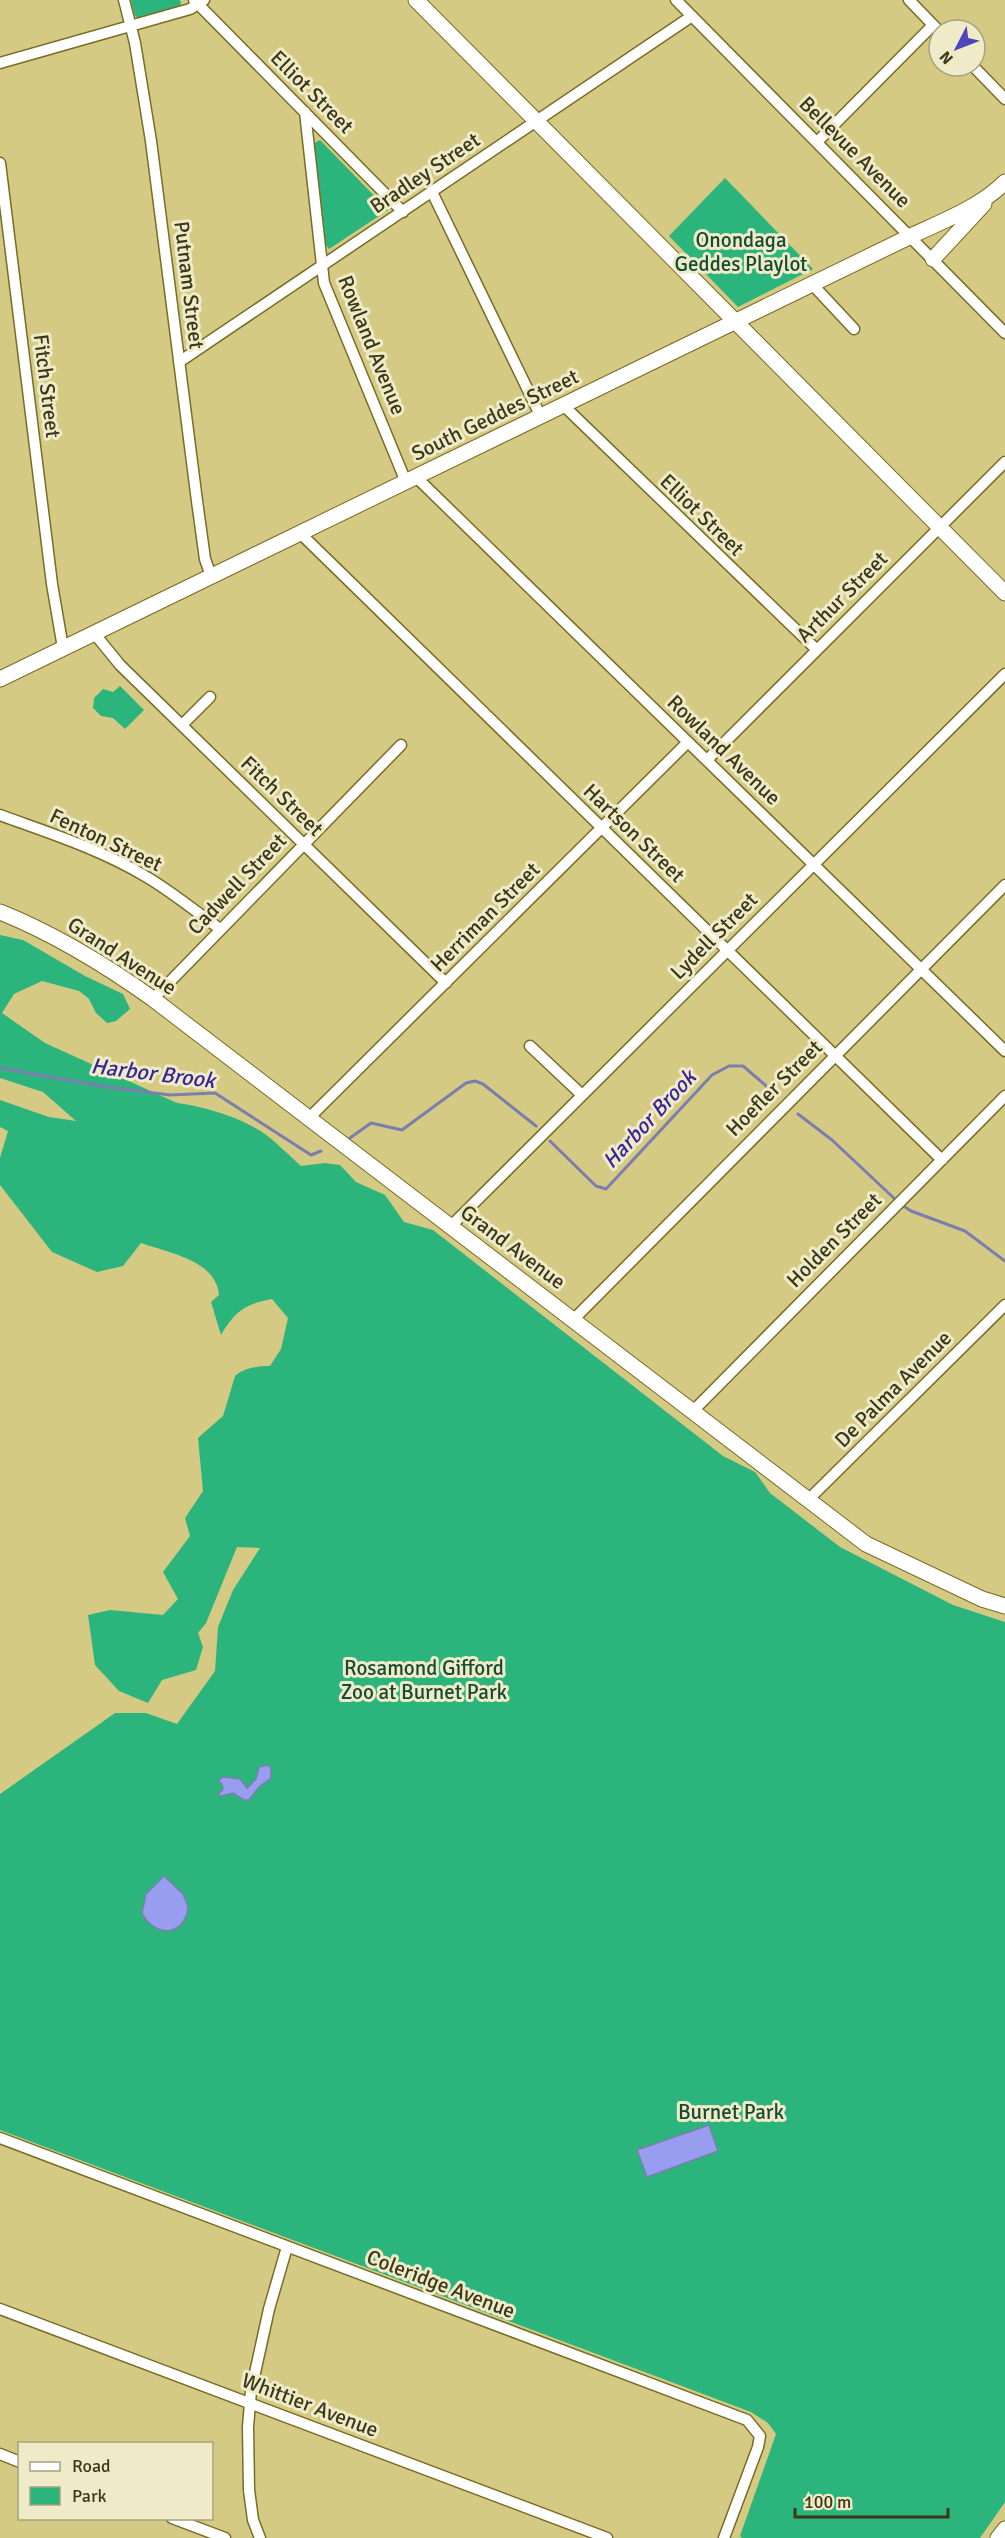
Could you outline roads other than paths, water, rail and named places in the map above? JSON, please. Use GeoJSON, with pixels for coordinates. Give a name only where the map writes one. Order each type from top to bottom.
{"type":"FeatureCollection","features":[{"type":"Feature","properties":{"kind":"street","name":"Putnam Street"},"geometry":{"type":"LineString","coordinates":[[124,0],[151,141],[198,513],[205,559],[211,576]]}},
{"type":"Feature","properties":{"kind":"street"},"geometry":{"type":"LineString","coordinates":[[416,0],[1005,593]]}},
{"type":"Feature","properties":{"kind":"street","name":"Bellevue Avenue"},"geometry":{"type":"LineString","coordinates":[[676,0],[1005,333]]}},
{"type":"Feature","properties":{"kind":"street"},"geometry":{"type":"LineString","coordinates":[[909,0],[927,19]]}},
{"type":"Feature","properties":{"kind":"street"},"geometry":{"type":"LineString","coordinates":[[0,63],[131,27],[199,2]]}},
{"type":"Feature","properties":{"kind":"street","name":"Elliot Street"},"geometry":{"type":"LineString","coordinates":[[199,2],[403,212]]}},
{"type":"Feature","properties":{"kind":"street","name":"Bradley Street"},"geometry":{"type":"LineString","coordinates":[[179,362],[692,16]]}},
{"type":"Feature","properties":{"kind":"street"},"geometry":{"type":"LineString","coordinates":[[817,142],[927,37]]}},
{"type":"Feature","properties":{"kind":"street"},"geometry":{"type":"LineString","coordinates":[[985,78],[1005,99]]}},
{"type":"Feature","properties":{"kind":"street","name":"Rowland Avenue"},"geometry":{"type":"LineString","coordinates":[[305,112],[324,283],[411,479],[707,760],[1005,1051]]}},
{"type":"Feature","properties":{"kind":"street","name":"Fitch Street"},"geometry":{"type":"LineString","coordinates":[[0,163],[52,584],[63,648]]}},
{"type":"Feature","properties":{"kind":"street"},"geometry":{"type":"LineString","coordinates":[[933,259],[1001,186]]}},
{"type":"Feature","properties":{"kind":"street","name":"South Geddes Street"},"geometry":{"type":"LineString","coordinates":[[0,679],[970,207],[1001,186]]}},
{"type":"Feature","properties":{"kind":"street"},"geometry":{"type":"LineString","coordinates":[[432,192],[541,417]]}},
{"type":"Feature","properties":{"kind":"street"},"geometry":{"type":"LineString","coordinates":[[812,284],[854,329]]}},
{"type":"Feature","properties":{"kind":"street","name":"Elliot Street"},"geometry":{"type":"LineString","coordinates":[[563,405],[817,650]]}},
{"type":"Feature","properties":{"kind":"street","name":"Arthur Street"},"geometry":{"type":"LineString","coordinates":[[707,760],[1005,462]]}},
{"type":"Feature","properties":{"kind":"street","name":"Hartson Street"},"geometry":{"type":"LineString","coordinates":[[300,533],[942,1160]]}},
{"type":"Feature","properties":{"kind":"street","name":"Fitch Street"},"geometry":{"type":"LineString","coordinates":[[94,633],[120,665],[446,983]]}},
{"type":"Feature","properties":{"kind":"street","name":"Lydell Street"},"geometry":{"type":"LineString","coordinates":[[451,1226],[1005,674]]}},
{"type":"Feature","properties":{"kind":"street"},"geometry":{"type":"LineString","coordinates":[[182,725],[210,697]]}},
{"type":"Feature","properties":{"kind":"street","name":"Herriman Street"},"geometry":{"type":"LineString","coordinates":[[309,1118],[688,742]]}},
{"type":"Feature","properties":{"kind":"street","name":"Cadwell Street"},"geometry":{"type":"LineString","coordinates":[[153,999],[401,745]]}},
{"type":"Feature","properties":{"kind":"street","name":"Fenton Street"},"geometry":{"type":"LineString","coordinates":[[0,815],[53,834],[130,868],[172,894],[220,929]]}},
{"type":"Feature","properties":{"kind":"street","name":"Hoefler Street"},"geometry":{"type":"LineString","coordinates":[[573,1320],[1005,885]]}},
{"type":"Feature","properties":{"kind":"street","name":"Grand Avenue"},"geometry":{"type":"LineString","coordinates":[[0,912],[63,941],[109,967],[153,999],[866,1544],[982,1599],[1005,1606]]}},
{"type":"Feature","properties":{"kind":"street"},"geometry":{"type":"LineString","coordinates":[[530,1046],[582,1095]]}},
{"type":"Feature","properties":{"kind":"street","name":"Holden Street"},"geometry":{"type":"LineString","coordinates":[[692,1412],[1005,1096]]}},
{"type":"Feature","properties":{"kind":"street","name":"De Palma Avenue"},"geometry":{"type":"LineString","coordinates":[[808,1500],[1005,1305]]}},
{"type":"Feature","properties":{"kind":"street","name":"Coleridge Avenue"},"geometry":{"type":"LineString","coordinates":[[0,2138],[747,2420],[760,2436],[758,2447],[724,2538]]}},
{"type":"Feature","properties":{"kind":"street"},"geometry":{"type":"LineString","coordinates":[[260,2538],[254,2520],[249,2490],[250,2404],[269,2309],[287,2247]]}},
{"type":"Feature","properties":{"kind":"street","name":"Whittier Avenue"},"geometry":{"type":"LineString","coordinates":[[0,2309],[607,2538]]}},
{"type":"Feature","properties":{"kind":"street"},"geometry":{"type":"LineString","coordinates":[[0,2454],[18,2461]]}},
{"type":"Feature","properties":{"kind":"street"},"geometry":{"type":"LineString","coordinates":[[177,2520],[225,2538]]}},
{"type":"Feature","properties":{"kind":"street"},"geometry":{"type":"LineString","coordinates":[[998,2538],[1005,2529]]}},
{"type":"Feature","properties":{"kind":"water"},"geometry":{"type":"Polygon","coordinates":[[[268,1765],[271,1768],[271,1778],[259,1787],[249,1800],[244,1800],[233,1793],[218,1795],[223,1789],[218,1780],[224,1777],[240,1779],[247,1788],[256,1779],[259,1767],[268,1765]]]}},
{"type":"Feature","properties":{"kind":"water"},"geometry":{"type":"Polygon","coordinates":[[[164,1876],[183,1894],[188,1907],[186,1917],[181,1924],[169,1931],[154,1927],[142,1913],[146,1894],[164,1876]]]}},
{"type":"Feature","properties":{"kind":"water"},"geometry":{"type":"Polygon","coordinates":[[[709,2125],[718,2151],[647,2177],[637,2150],[709,2125]]]}},
{"type":"Feature","properties":{"kind":"waterway","name":"Harbor Brook"},"geometry":{"type":"LineString","coordinates":[[550,1141],[596,1186],[606,1189],[712,1075],[729,1066],[743,1066],[778,1096]]}},
{"type":"Feature","properties":{"kind":"waterway","name":"Harbor Brook"},"geometry":{"type":"LineString","coordinates":[[0,1068],[107,1087],[170,1095],[215,1093],[311,1155],[321,1151]]}},
{"type":"Feature","properties":{"kind":"waterway","name":"Harbor Brook"},"geometry":{"type":"LineString","coordinates":[[350,1138],[371,1123],[402,1130],[466,1083],[475,1081],[483,1084],[536,1126]]}},
{"type":"Feature","properties":{"kind":"waterway","name":"Harbor Brook"},"geometry":{"type":"LineString","coordinates":[[798,1114],[832,1140],[897,1201]]}},
{"type":"Feature","properties":{"kind":"waterway","name":"Harbor Brook"},"geometry":{"type":"LineString","coordinates":[[902,1205],[911,1211],[965,1231],[1005,1261]]}},
{"type":"Feature","properties":{"kind":"park label","name":"Onondaga Geddes Playlot"},"geometry":{"type":"Point","coordinates":[741,252]}},
{"type":"Feature","properties":{"kind":"park label","name":"Rosamond Gifford Zoo at Burnet Park"},"geometry":{"type":"Point","coordinates":[424,1680]}},
{"type":"Feature","properties":{"kind":"park label","name":"Burnet Park"},"geometry":{"type":"Point","coordinates":[731,2112]}}]}
